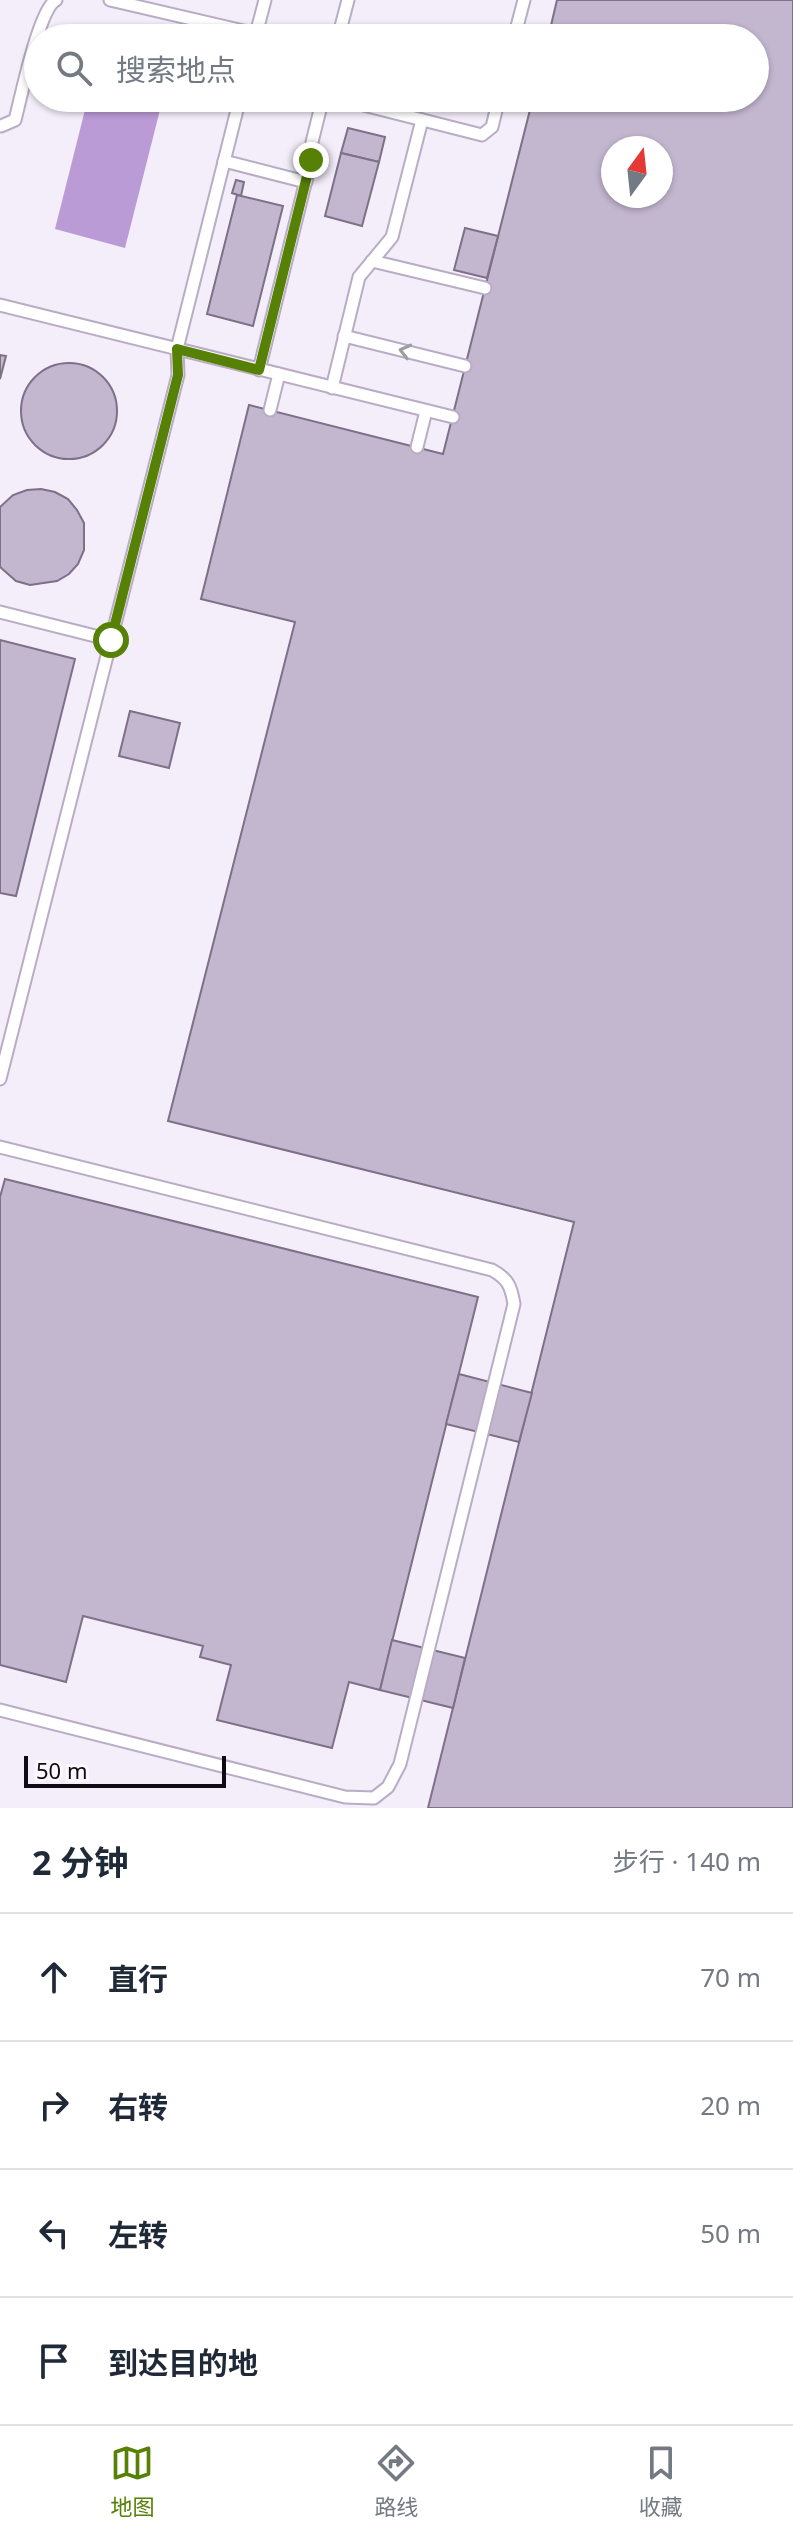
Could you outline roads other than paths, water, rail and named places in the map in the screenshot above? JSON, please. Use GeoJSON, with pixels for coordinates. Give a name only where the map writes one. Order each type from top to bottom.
{"type":"FeatureCollection","features":[{"type":"Feature","properties":{"kind":"lane"},"geometry":{"type":"LineString","coordinates":[[40,24],[50,3],[56,0]]}},
{"type":"Feature","properties":{"kind":"lane"},"geometry":{"type":"LineString","coordinates":[[110,0],[207,24]]}},
{"type":"Feature","properties":{"kind":"lane"},"geometry":{"type":"LineString","coordinates":[[259,24],[265,0]]}},
{"type":"Feature","properties":{"kind":"lane"},"geometry":{"type":"LineString","coordinates":[[342,24],[348,0]]}},
{"type":"Feature","properties":{"kind":"lane"},"geometry":{"type":"LineString","coordinates":[[518,24],[524,0]]}},
{"type":"Feature","properties":{"kind":"lane"},"geometry":{"type":"LineString","coordinates":[[1,126],[15,120],[24,86]]}},
{"type":"Feature","properties":{"kind":"lane"},"geometry":{"type":"LineString","coordinates":[[0,1079],[178,375],[177,349],[236,112]]}},
{"type":"Feature","properties":{"kind":"lane"},"geometry":{"type":"LineString","coordinates":[[259,370],[320,112]]}},
{"type":"Feature","properties":{"kind":"lane"},"geometry":{"type":"LineString","coordinates":[[391,112],[482,135],[492,127],[496,112]]}},
{"type":"Feature","properties":{"kind":"lane"},"geometry":{"type":"LineString","coordinates":[[332,388],[359,277],[392,237],[422,120]]}},
{"type":"Feature","properties":{"kind":"lane"},"geometry":{"type":"LineString","coordinates":[[224,161],[306,182]]}},
{"type":"Feature","properties":{"kind":"lane"},"geometry":{"type":"LineString","coordinates":[[372,261],[485,288]]}},
{"type":"Feature","properties":{"kind":"lane"},"geometry":{"type":"LineString","coordinates":[[0,305],[453,417]]}},
{"type":"Feature","properties":{"kind":"lane"},"geometry":{"type":"LineString","coordinates":[[344,336],[465,366]]}},
{"type":"Feature","properties":{"kind":"lane"},"geometry":{"type":"LineString","coordinates":[[270,410],[279,374]]}},
{"type":"Feature","properties":{"kind":"lane"},"geometry":{"type":"LineString","coordinates":[[417,447],[426,411]]}},
{"type":"Feature","properties":{"kind":"lane"},"geometry":{"type":"LineString","coordinates":[[0,612],[111,640]]}},
{"type":"Feature","properties":{"kind":"lane"},"geometry":{"type":"LineString","coordinates":[[0,1147],[492,1270],[506,1278],[512,1288],[514,1304],[400,1764],[388,1787],[374,1798],[345,1797],[0,1710]]}}]}
